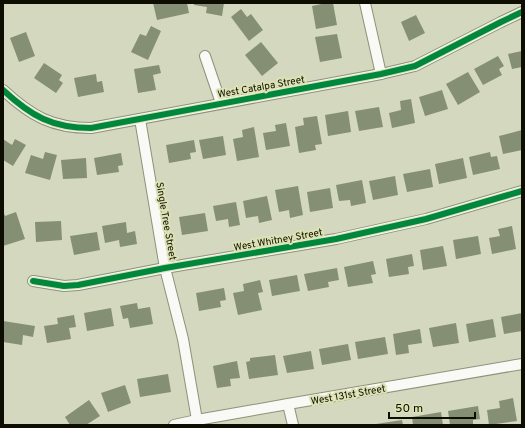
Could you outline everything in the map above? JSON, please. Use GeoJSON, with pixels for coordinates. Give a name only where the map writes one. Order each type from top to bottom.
{"type":"FeatureCollection","features":[{"type":"Feature","properties":{"kind":"street"},"geometry":{"type":"LineString","coordinates":[[365,3],[381,74]]}},
{"type":"Feature","properties":{"kind":"street","name":"West Catalpa Street"},"geometry":{"type":"LineString","coordinates":[[3,90],[18,104],[37,116],[58,125],[77,128],[90,128],[381,74],[415,66],[522,12]]}},
{"type":"Feature","properties":{"kind":"street"},"geometry":{"type":"LineString","coordinates":[[204,56],[221,103]]}},
{"type":"Feature","properties":{"kind":"street","name":"Single Tree Street"},"geometry":{"type":"LineString","coordinates":[[140,119],[165,268],[183,339],[196,420]]}},
{"type":"Feature","properties":{"kind":"street","name":"West Whitney Street"},"geometry":{"type":"LineString","coordinates":[[33,281],[64,286],[78,285],[165,268],[344,237],[426,219],[522,190]]}},
{"type":"Feature","properties":{"kind":"street","name":"West 131st Street"},"geometry":{"type":"LineString","coordinates":[[174,425],[522,364]]}},
{"type":"Feature","properties":{"kind":"street"},"geometry":{"type":"LineString","coordinates":[[288,404],[293,425]]}},
{"type":"Feature","properties":{"kind":"building"},"geometry":{"type":"Polygon","coordinates":[[[153,3],[187,3],[189,13],[157,20],[153,3]]]}},
{"type":"Feature","properties":{"kind":"building"},"geometry":{"type":"Polygon","coordinates":[[[194,3],[224,3],[222,16],[206,13],[207,7],[194,5],[194,3]]]}},
{"type":"Feature","properties":{"kind":"building"},"geometry":{"type":"Polygon","coordinates":[[[333,3],[337,25],[316,29],[312,6],[333,3]]]}},
{"type":"Feature","properties":{"kind":"building"},"geometry":{"type":"Polygon","coordinates":[[[241,9],[247,17],[251,14],[263,30],[249,41],[231,17],[241,9]]]}},
{"type":"Feature","properties":{"kind":"building"},"geometry":{"type":"Polygon","coordinates":[[[416,15],[425,33],[409,41],[401,22],[416,15]]]}},
{"type":"Feature","properties":{"kind":"building"},"geometry":{"type":"Polygon","coordinates":[[[151,26],[161,31],[148,60],[131,52],[140,34],[146,36],[151,26]]]}},
{"type":"Feature","properties":{"kind":"building"},"geometry":{"type":"Polygon","coordinates":[[[26,32],[35,56],[19,62],[10,38],[26,32]]]}},
{"type":"Feature","properties":{"kind":"building"},"geometry":{"type":"Polygon","coordinates":[[[337,34],[342,58],[320,62],[315,37],[337,34]]]}},
{"type":"Feature","properties":{"kind":"building"},"geometry":{"type":"Polygon","coordinates":[[[261,42],[278,63],[262,76],[245,55],[261,42]]]}},
{"type":"Feature","properties":{"kind":"building"},"geometry":{"type":"Polygon","coordinates":[[[522,51],[522,67],[512,69],[508,54],[522,51]]]}},
{"type":"Feature","properties":{"kind":"building"},"geometry":{"type":"Polygon","coordinates":[[[498,56],[504,66],[499,69],[502,75],[483,85],[474,69],[498,56]]]}},
{"type":"Feature","properties":{"kind":"building"},"geometry":{"type":"Polygon","coordinates":[[[44,63],[62,75],[59,80],[63,83],[56,93],[34,78],[44,63]]]}},
{"type":"Feature","properties":{"kind":"building"},"geometry":{"type":"Polygon","coordinates":[[[159,65],[161,73],[153,75],[156,90],[138,93],[134,69],[159,65]]]}},
{"type":"Feature","properties":{"kind":"building"},"geometry":{"type":"Polygon","coordinates":[[[468,72],[480,92],[458,105],[446,84],[468,72]]]}},
{"type":"Feature","properties":{"kind":"building"},"geometry":{"type":"Polygon","coordinates":[[[96,74],[97,82],[102,81],[104,92],[78,97],[74,78],[96,74]]]}},
{"type":"Feature","properties":{"kind":"building"},"geometry":{"type":"Polygon","coordinates":[[[442,90],[448,109],[425,116],[419,97],[442,90]]]}},
{"type":"Feature","properties":{"kind":"building"},"geometry":{"type":"Polygon","coordinates":[[[411,99],[415,123],[392,128],[389,113],[401,110],[400,101],[411,99]]]}},
{"type":"Feature","properties":{"kind":"building"},"geometry":{"type":"Polygon","coordinates":[[[379,107],[383,127],[359,131],[355,111],[379,107]]]}},
{"type":"Feature","properties":{"kind":"building"},"geometry":{"type":"Polygon","coordinates":[[[348,111],[351,132],[328,136],[325,115],[348,111]]]}},
{"type":"Feature","properties":{"kind":"building"},"geometry":{"type":"Polygon","coordinates":[[[317,116],[322,144],[315,145],[316,150],[299,153],[295,127],[304,125],[303,118],[317,116]]]}},
{"type":"Feature","properties":{"kind":"building"},"geometry":{"type":"Polygon","coordinates":[[[286,123],[290,146],[266,150],[263,133],[276,131],[275,125],[286,123]]]}},
{"type":"Feature","properties":{"kind":"building"},"geometry":{"type":"Polygon","coordinates":[[[254,127],[259,157],[237,161],[233,139],[243,137],[242,130],[254,127]]]}},
{"type":"Feature","properties":{"kind":"building"},"geometry":{"type":"Polygon","coordinates":[[[522,130],[522,150],[503,154],[499,136],[522,130]]]}},
{"type":"Feature","properties":{"kind":"building"},"geometry":{"type":"Polygon","coordinates":[[[223,136],[226,155],[203,159],[199,140],[223,136]]]}},
{"type":"Feature","properties":{"kind":"building"},"geometry":{"type":"Polygon","coordinates":[[[3,139],[12,145],[15,139],[26,145],[13,166],[3,160],[3,139]]]}},
{"type":"Feature","properties":{"kind":"building"},"geometry":{"type":"Polygon","coordinates":[[[194,140],[196,152],[190,153],[191,159],[169,163],[166,145],[194,140]]]}},
{"type":"Feature","properties":{"kind":"building"},"geometry":{"type":"Polygon","coordinates":[[[45,152],[57,155],[50,180],[25,173],[31,155],[43,159],[45,152]]]}},
{"type":"Feature","properties":{"kind":"building"},"geometry":{"type":"Polygon","coordinates":[[[490,152],[491,157],[497,156],[500,169],[473,175],[469,157],[490,152]]]}},
{"type":"Feature","properties":{"kind":"building"},"geometry":{"type":"Polygon","coordinates":[[[121,153],[123,165],[118,166],[119,172],[97,175],[94,158],[121,153]]]}},
{"type":"Feature","properties":{"kind":"building"},"geometry":{"type":"Polygon","coordinates":[[[86,158],[87,178],[63,179],[61,160],[86,158]]]}},
{"type":"Feature","properties":{"kind":"building"},"geometry":{"type":"Polygon","coordinates":[[[463,158],[467,178],[439,184],[435,164],[463,158]]]}},
{"type":"Feature","properties":{"kind":"building"},"geometry":{"type":"Polygon","coordinates":[[[430,169],[433,187],[407,192],[403,174],[430,169]]]}},
{"type":"Feature","properties":{"kind":"building"},"geometry":{"type":"Polygon","coordinates":[[[395,176],[398,195],[373,200],[369,181],[395,176]]]}},
{"type":"Feature","properties":{"kind":"building"},"geometry":{"type":"Polygon","coordinates":[[[362,180],[366,203],[351,206],[350,200],[339,201],[336,185],[362,180]]]}},
{"type":"Feature","properties":{"kind":"building"},"geometry":{"type":"Polygon","coordinates":[[[298,186],[303,215],[290,218],[289,210],[279,212],[275,190],[298,186]]]}},
{"type":"Feature","properties":{"kind":"building"},"geometry":{"type":"Polygon","coordinates":[[[330,188],[333,208],[310,212],[307,192],[330,188]]]}},
{"type":"Feature","properties":{"kind":"building"},"geometry":{"type":"Polygon","coordinates":[[[267,196],[272,220],[259,223],[258,216],[246,218],[243,201],[267,196]]]}},
{"type":"Feature","properties":{"kind":"building"},"geometry":{"type":"Polygon","coordinates":[[[236,202],[240,225],[229,227],[228,219],[216,221],[213,206],[236,202]]]}},
{"type":"Feature","properties":{"kind":"building"},"geometry":{"type":"Polygon","coordinates":[[[3,211],[5,216],[16,212],[25,239],[3,246],[3,211]]]}},
{"type":"Feature","properties":{"kind":"building"},"geometry":{"type":"Polygon","coordinates":[[[205,213],[208,231],[182,235],[179,217],[205,213]]]}},
{"type":"Feature","properties":{"kind":"building"},"geometry":{"type":"Polygon","coordinates":[[[61,221],[62,240],[36,242],[35,222],[61,221]]]}},
{"type":"Feature","properties":{"kind":"building"},"geometry":{"type":"Polygon","coordinates":[[[126,222],[127,233],[135,231],[137,244],[120,247],[119,240],[105,243],[102,226],[126,222]]]}},
{"type":"Feature","properties":{"kind":"building"},"geometry":{"type":"Polygon","coordinates":[[[512,226],[516,249],[492,254],[489,238],[500,236],[498,229],[512,226]]]}},
{"type":"Feature","properties":{"kind":"building"},"geometry":{"type":"Polygon","coordinates":[[[97,232],[100,250],[74,255],[70,236],[97,232]]]}},
{"type":"Feature","properties":{"kind":"building"},"geometry":{"type":"Polygon","coordinates":[[[478,236],[481,254],[456,259],[453,240],[478,236]]]}},
{"type":"Feature","properties":{"kind":"building"},"geometry":{"type":"Polygon","coordinates":[[[443,246],[447,266],[423,270],[420,250],[443,246]]]}},
{"type":"Feature","properties":{"kind":"building"},"geometry":{"type":"Polygon","coordinates":[[[412,254],[414,266],[408,267],[409,274],[389,277],[386,259],[412,254]]]}},
{"type":"Feature","properties":{"kind":"building"},"geometry":{"type":"Polygon","coordinates":[[[373,261],[376,274],[371,275],[373,283],[348,287],[344,267],[373,261]]]}},
{"type":"Feature","properties":{"kind":"building"},"geometry":{"type":"Polygon","coordinates":[[[337,268],[339,280],[328,282],[329,287],[308,291],[304,274],[337,268]]]}},
{"type":"Feature","properties":{"kind":"building"},"geometry":{"type":"Polygon","coordinates":[[[297,275],[300,291],[272,296],[269,280],[297,275]]]}},
{"type":"Feature","properties":{"kind":"building"},"geometry":{"type":"Polygon","coordinates":[[[260,280],[263,292],[258,293],[262,310],[238,315],[233,293],[244,291],[243,284],[260,280]]]}},
{"type":"Feature","properties":{"kind":"building"},"geometry":{"type":"Polygon","coordinates":[[[224,288],[226,300],[220,301],[221,307],[199,311],[196,293],[224,288]]]}},
{"type":"Feature","properties":{"kind":"building"},"geometry":{"type":"Polygon","coordinates":[[[137,303],[138,309],[150,307],[153,324],[130,328],[128,318],[123,319],[120,306],[137,303]]]}},
{"type":"Feature","properties":{"kind":"building"},"geometry":{"type":"Polygon","coordinates":[[[111,308],[114,326],[87,331],[84,313],[111,308]]]}},
{"type":"Feature","properties":{"kind":"building"},"geometry":{"type":"Polygon","coordinates":[[[522,313],[522,331],[504,334],[501,317],[522,313]]]}},
{"type":"Feature","properties":{"kind":"building"},"geometry":{"type":"Polygon","coordinates":[[[74,315],[76,327],[69,328],[71,339],[47,343],[44,326],[58,324],[57,318],[74,315]]]}},
{"type":"Feature","properties":{"kind":"building"},"geometry":{"type":"Polygon","coordinates":[[[493,319],[496,337],[469,342],[466,324],[493,319]]]}},
{"type":"Feature","properties":{"kind":"building"},"geometry":{"type":"Polygon","coordinates":[[[3,321],[35,326],[33,337],[23,335],[22,345],[3,342],[3,321]]]}},
{"type":"Feature","properties":{"kind":"building"},"geometry":{"type":"Polygon","coordinates":[[[456,323],[459,343],[433,347],[429,328],[456,323]]]}},
{"type":"Feature","properties":{"kind":"building"},"geometry":{"type":"Polygon","coordinates":[[[420,329],[422,343],[408,345],[409,353],[396,355],[393,334],[420,329]]]}},
{"type":"Feature","properties":{"kind":"building"},"geometry":{"type":"Polygon","coordinates":[[[385,337],[388,354],[358,359],[355,342],[385,337]]]}},
{"type":"Feature","properties":{"kind":"building"},"geometry":{"type":"Polygon","coordinates":[[[348,344],[351,360],[322,365],[319,349],[348,344]]]}},
{"type":"Feature","properties":{"kind":"building"},"geometry":{"type":"Polygon","coordinates":[[[311,351],[314,369],[287,373],[283,356],[311,351]]]}},
{"type":"Feature","properties":{"kind":"building"},"geometry":{"type":"Polygon","coordinates":[[[275,355],[278,375],[249,379],[246,362],[250,361],[250,358],[275,355]]]}},
{"type":"Feature","properties":{"kind":"building"},"geometry":{"type":"Polygon","coordinates":[[[237,361],[240,378],[230,379],[231,386],[217,388],[213,366],[237,361]]]}},
{"type":"Feature","properties":{"kind":"building"},"geometry":{"type":"Polygon","coordinates":[[[168,374],[171,392],[140,397],[137,379],[168,374]]]}},
{"type":"Feature","properties":{"kind":"building"},"geometry":{"type":"Polygon","coordinates":[[[125,385],[131,403],[108,412],[101,393],[125,385]]]}},
{"type":"Feature","properties":{"kind":"building"},"geometry":{"type":"Polygon","coordinates":[[[513,398],[517,421],[489,425],[487,410],[500,408],[499,401],[513,398]]]}},
{"type":"Feature","properties":{"kind":"building"},"geometry":{"type":"Polygon","coordinates":[[[89,400],[100,416],[86,425],[70,425],[65,417],[89,400]]]}},
{"type":"Feature","properties":{"kind":"building"},"geometry":{"type":"Polygon","coordinates":[[[478,406],[480,419],[473,420],[473,425],[450,425],[448,411],[478,406]]]}},
{"type":"Feature","properties":{"kind":"building"},"geometry":{"type":"Polygon","coordinates":[[[441,412],[443,425],[413,425],[412,417],[441,412]]]}},
{"type":"Feature","properties":{"kind":"building"},"geometry":{"type":"Polygon","coordinates":[[[402,420],[403,425],[376,425],[376,424],[402,420]]]}},
{"type":"Feature","properties":{"kind":"cycle path"},"geometry":{"type":"LineString","coordinates":[[3,90],[23,107],[43,119],[65,126],[91,128],[381,74],[415,66],[522,12]]}},
{"type":"Feature","properties":{"kind":"cycle path"},"geometry":{"type":"LineString","coordinates":[[33,281],[64,286],[78,285],[165,268],[336,239],[426,219],[522,191]]}}]}
